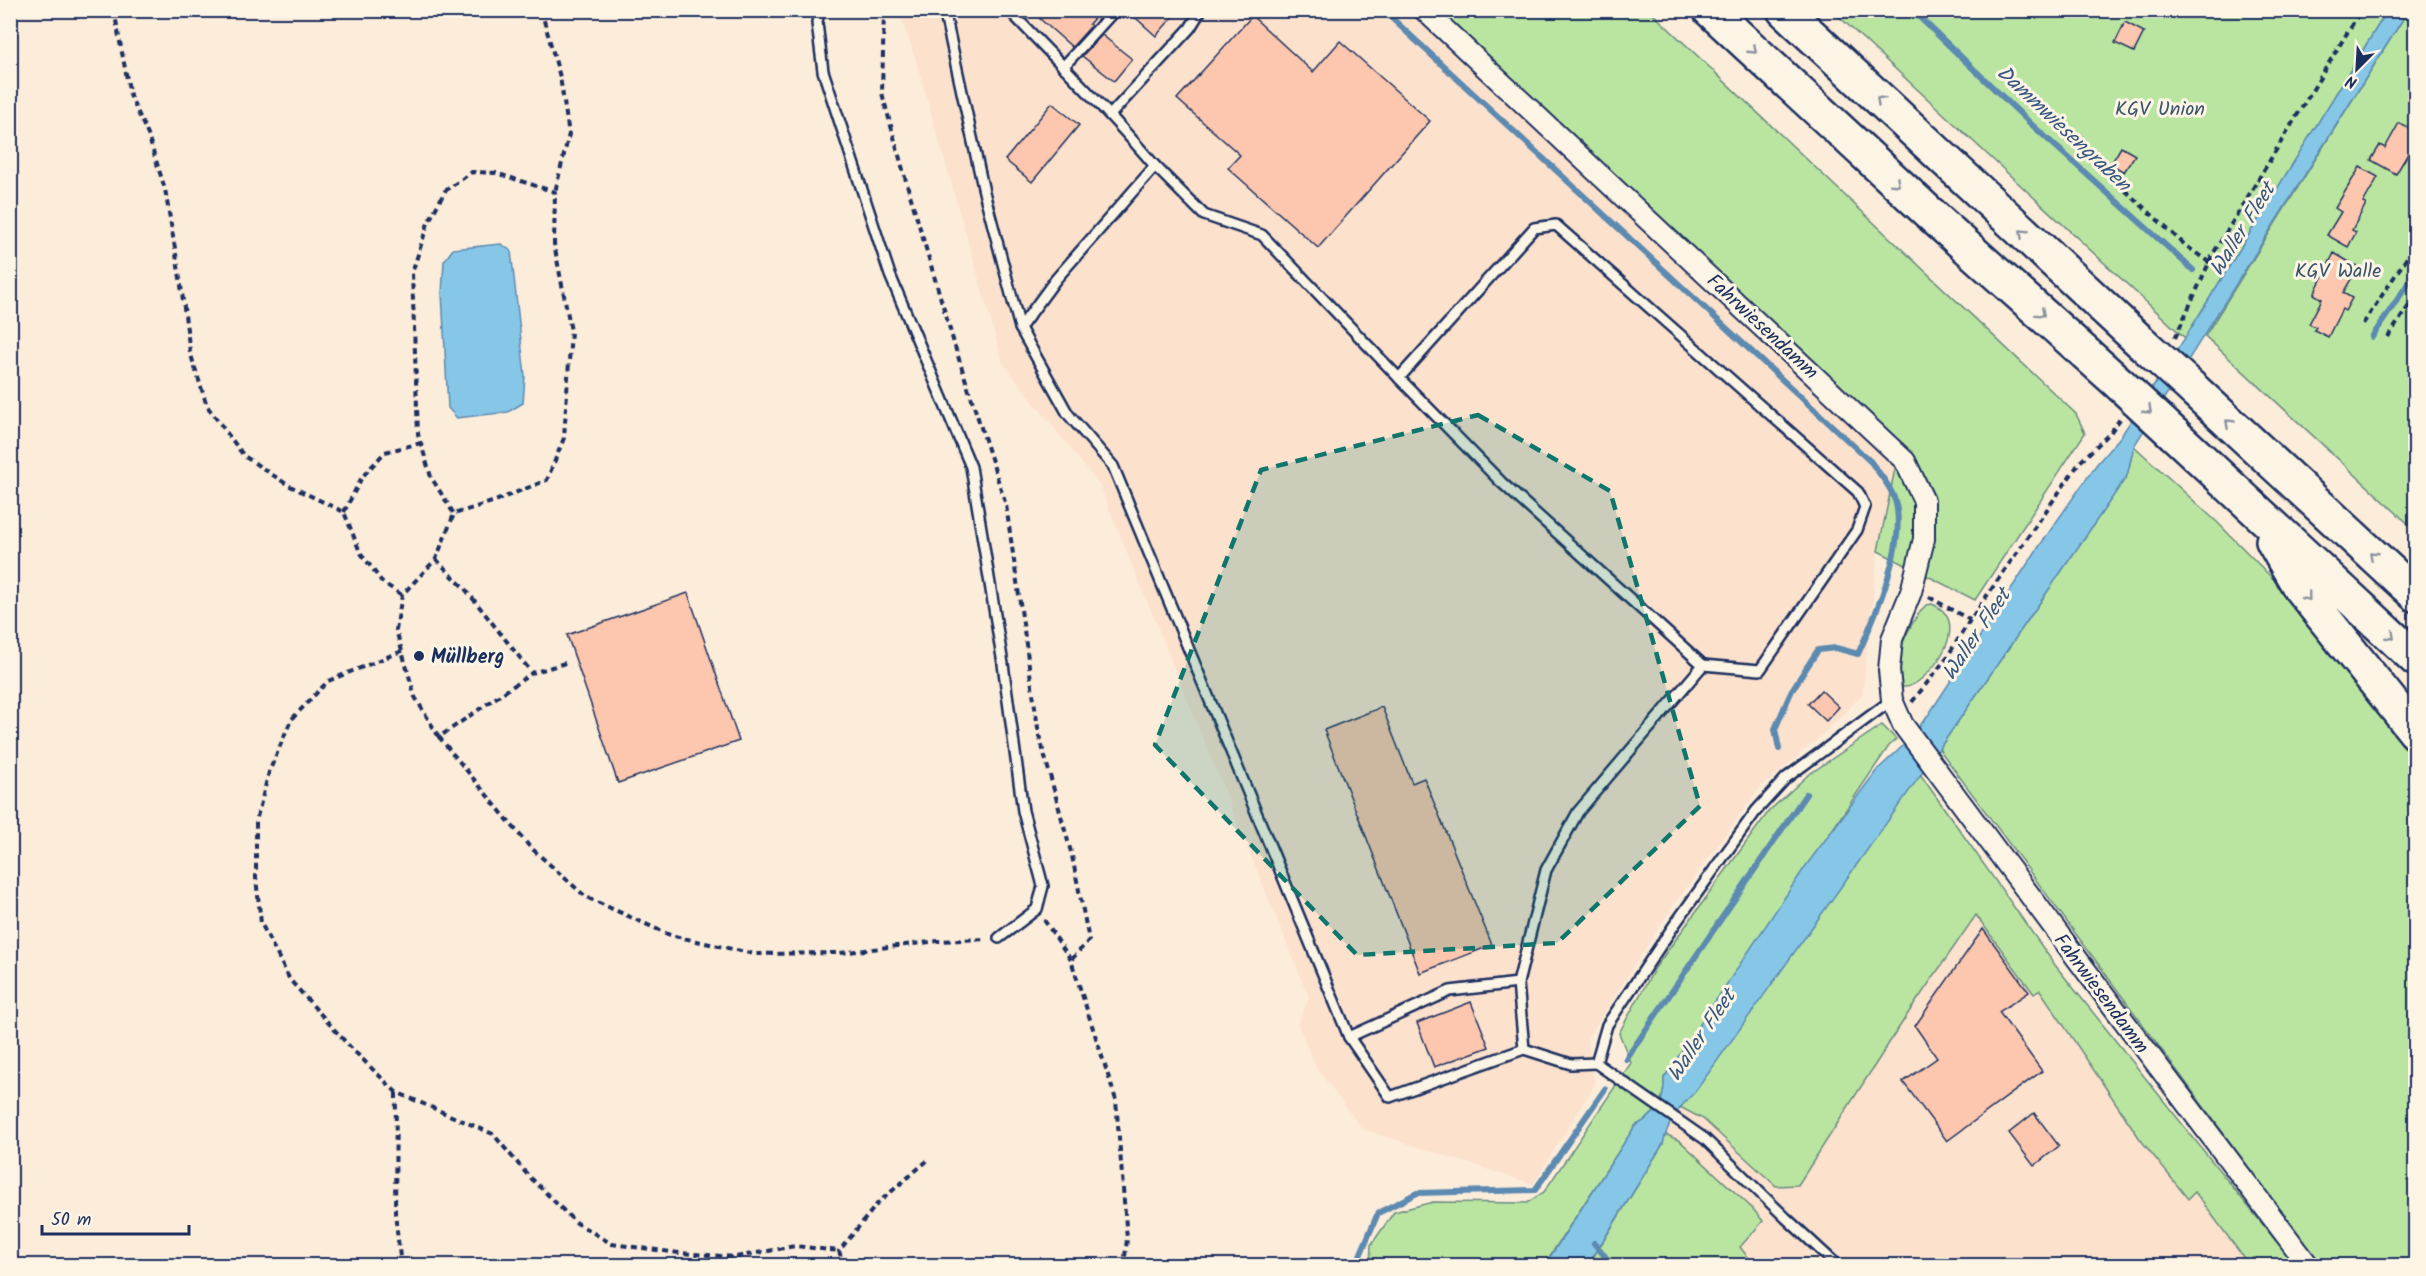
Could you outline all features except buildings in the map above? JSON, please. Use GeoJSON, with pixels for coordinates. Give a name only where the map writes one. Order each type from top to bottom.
{"type":"FeatureCollection","features":[{"type":"Feature","properties":{"kind":"highway"},"geometry":{"type":"LineString","coordinates":[[1710,10],[1939,222],[2122,386],[2415,659]]}},
{"type":"Feature","properties":{"kind":"highway"},"geometry":{"type":"LineString","coordinates":[[1784,10],[2415,595]]}},
{"type":"Feature","properties":{"kind":"highway"},"geometry":{"type":"LineString","coordinates":[[2256,511],[2300,588],[2415,733]]}},
{"type":"Feature","properties":{"kind":"street","name":"Fahrwiesendamm"},"geometry":{"type":"LineString","coordinates":[[1424,10],[1905,461],[1924,501],[1924,539],[1911,592],[1892,639],[1889,670],[1898,714],[1931,764],[2309,1266]]}},
{"type":"Feature","properties":{"kind":"lane"},"geometry":{"type":"LineString","coordinates":[[819,10],[817,23],[823,71],[890,275],[971,467],[1004,664],[1023,811],[1043,886],[1037,909],[999,938]]}},
{"type":"Feature","properties":{"kind":"lane"},"geometry":{"type":"LineString","coordinates":[[944,10],[984,192],[1020,328],[1068,414],[1113,466],[1349,1036],[1390,1097],[1524,1049],[1571,1064],[1596,1063],[1705,1139],[1838,1266]]}},
{"type":"Feature","properties":{"kind":"lane"},"geometry":{"type":"LineString","coordinates":[[1009,10],[1111,114],[1155,166],[1204,215],[1262,235],[1399,378],[1501,482],[1703,665],[1760,670],[1857,530],[1865,507],[1858,492],[1557,225],[1534,228],[1399,378]]}},
{"type":"Feature","properties":{"kind":"lane"},"geometry":{"type":"LineString","coordinates":[[1063,67],[1114,10]]}},
{"type":"Feature","properties":{"kind":"lane"},"geometry":{"type":"LineString","coordinates":[[1111,114],[1190,28],[1201,10]]}},
{"type":"Feature","properties":{"kind":"lane"},"geometry":{"type":"LineString","coordinates":[[1020,328],[1056,279],[1155,166]]}},
{"type":"Feature","properties":{"kind":"lane"},"geometry":{"type":"LineString","coordinates":[[1524,1049],[1518,983],[1546,870],[1578,812],[1703,665]]}},
{"type":"Feature","properties":{"kind":"lane"},"geometry":{"type":"LineString","coordinates":[[1596,1063],[1607,1025],[1675,924],[1756,811],[1786,778],[1898,714]]}},
{"type":"Feature","properties":{"kind":"lane"},"geometry":{"type":"LineString","coordinates":[[1349,1036],[1450,991],[1518,983]]}},
{"type":"Feature","properties":{"kind":"path"},"geometry":{"type":"LineString","coordinates":[[114,10],[129,94],[148,135],[165,189],[190,352],[207,406],[244,456],[288,485],[344,512],[360,552],[382,582],[402,596]]}},
{"type":"Feature","properties":{"kind":"path"},"geometry":{"type":"LineString","coordinates":[[454,514],[495,501],[547,480],[564,438],[572,331],[554,244],[555,192],[570,134],[560,77],[541,10]]}},
{"type":"Feature","properties":{"kind":"path"},"geometry":{"type":"LineString","coordinates":[[2179,332],[2210,263],[2361,10]]}},
{"type":"Feature","properties":{"kind":"path"},"geometry":{"type":"LineString","coordinates":[[2071,141],[2185,245],[2210,263]]}},
{"type":"Feature","properties":{"kind":"path"},"geometry":{"type":"LineString","coordinates":[[454,514],[431,477],[421,443],[415,391],[412,273],[432,215],[445,190],[472,172],[496,173],[555,192]]}},
{"type":"Feature","properties":{"kind":"path"},"geometry":{"type":"LineString","coordinates":[[2363,324],[2415,244]]}},
{"type":"Feature","properties":{"kind":"path"},"geometry":{"type":"LineString","coordinates":[[2388,337],[2415,295]]}},
{"type":"Feature","properties":{"kind":"path"},"geometry":{"type":"LineString","coordinates":[[1898,714],[1946,658],[2080,462],[2110,433]]}},
{"type":"Feature","properties":{"kind":"path"},"geometry":{"type":"LineString","coordinates":[[344,512],[362,477],[385,452],[421,443]]}},
{"type":"Feature","properties":{"kind":"path"},"geometry":{"type":"LineString","coordinates":[[454,514],[436,559],[402,596],[396,630],[415,697],[439,737],[529,846],[586,897],[670,935],[754,954],[840,952],[938,941],[999,938]]}},
{"type":"Feature","properties":{"kind":"path"},"geometry":{"type":"LineString","coordinates":[[436,559],[466,590],[532,673]]}},
{"type":"Feature","properties":{"kind":"path"},"geometry":{"type":"LineString","coordinates":[[1911,592],[1933,599],[1970,621]]}},
{"type":"Feature","properties":{"kind":"path"},"geometry":{"type":"LineString","coordinates":[[402,651],[328,681],[291,720],[269,772],[256,821],[256,878],[261,923],[290,980],[351,1048],[396,1092],[493,1134],[526,1173],[575,1222],[612,1244],[679,1253],[736,1257],[795,1246],[839,1251]]}},
{"type":"Feature","properties":{"kind":"path"},"geometry":{"type":"LineString","coordinates":[[439,737],[532,673],[565,663]]}},
{"type":"Feature","properties":{"kind":"path"},"geometry":{"type":"LineString","coordinates":[[1037,909],[1071,960],[1116,1100],[1127,1239],[1124,1266]]}},
{"type":"Feature","properties":{"kind":"path"},"geometry":{"type":"LineString","coordinates":[[396,1092],[395,1213],[401,1266]]}},
{"type":"Feature","properties":{"kind":"path"},"geometry":{"type":"LineString","coordinates":[[839,1251],[878,1203],[927,1161]]}},
{"type":"Feature","properties":{"kind":"path"},"geometry":{"type":"LineString","coordinates":[[839,1251],[844,1266]]}},
{"type":"Feature","properties":{"kind":"highlighted area"},"geometry":{"type":"Polygon","coordinates":[[[1478,415],[1610,491],[1700,806],[1557,943],[1357,955],[1155,745],[1261,470],[1478,415]]]}},
{"type":"Feature","properties":{"kind":"shaded area"},"geometry":{"type":"Polygon","coordinates":[[[899,11],[1409,11],[1896,464],[1878,551],[1862,695],[1821,736],[1758,790],[1670,910],[1587,1039],[1595,1084],[1533,1184],[1362,1129],[1316,1067],[1298,1025],[1309,997],[1100,486],[1003,363],[915,57],[899,11]]]}},
{"type":"Feature","properties":{"kind":"shaded area"},"geometry":{"type":"Polygon","coordinates":[[[1976,915],[2034,993],[2040,990],[2140,1139],[2187,1198],[2194,1192],[2249,1265],[1784,1266],[1777,1258],[1771,1265],[1754,1265],[1740,1247],[1762,1221],[1665,1134],[1680,1107],[1703,1119],[1776,1186],[1907,1015],[1976,915]]]}},
{"type":"Feature","properties":{"kind":"green space"},"geometry":{"type":"Polygon","coordinates":[[[1409,11],[1650,11],[2076,414],[2085,433],[1975,600],[1878,551],[1896,464],[1409,11]]]}},
{"type":"Feature","properties":{"kind":"green space","name":"KGV Union"},"geometry":{"type":"Polygon","coordinates":[[[1833,11],[2387,11],[2185,338],[1833,11]]]}},
{"type":"Feature","properties":{"kind":"green space","name":"KGV Walle"},"geometry":{"type":"Polygon","coordinates":[[[2408,11],[2415,11],[2415,530],[2205,336],[2408,11]]]}},
{"type":"Feature","properties":{"kind":"green space"},"geometry":{"type":"Polygon","coordinates":[[[2134,446],[2218,523],[2285,591],[2415,749],[2415,1265],[2321,1265],[1939,749],[2127,476],[2134,446]]]}},
{"type":"Feature","properties":{"kind":"green space"},"geometry":{"type":"Polygon","coordinates":[[[1932,604],[1945,613],[1950,625],[1948,639],[1933,667],[1912,685],[1903,687],[1898,678],[1897,668],[1902,644],[1920,612],[1926,605],[1932,604]]]}},
{"type":"Feature","properties":{"kind":"green space"},"geometry":{"type":"Polygon","coordinates":[[[1882,725],[1896,739],[1889,746],[1664,1078],[1663,1094],[1658,1107],[1649,1117],[1635,1126],[1544,1265],[1370,1266],[1371,1245],[1394,1212],[1433,1202],[1527,1203],[1544,1192],[1631,1063],[1619,1033],[1655,968],[1769,811],[1808,775],[1882,725]]]}},
{"type":"Feature","properties":{"kind":"green space"},"geometry":{"type":"Polygon","coordinates":[[[1920,774],[2055,965],[2275,1240],[2298,1265],[2249,1265],[2195,1192],[2188,1199],[2140,1139],[2040,990],[2034,994],[1976,915],[1907,1015],[1798,1185],[1776,1186],[1703,1119],[1680,1107],[1695,1091],[1920,774]]]}},
{"type":"Feature","properties":{"kind":"green space"},"geometry":{"type":"Polygon","coordinates":[[[1665,1134],[1680,1141],[1763,1221],[1740,1247],[1754,1265],[1588,1266],[1663,1144],[1665,1134]]]}},
{"type":"Feature","properties":{"kind":"water","name":"Waller Fleet"},"geometry":{"type":"Polygon","coordinates":[[[2387,11],[2408,11],[2134,446],[2127,476],[1939,749],[1695,1092],[1675,1115],[1663,1144],[1588,1265],[1544,1266],[1635,1126],[1643,1122],[1658,1107],[1663,1094],[1664,1078],[1805,867],[1877,770],[1905,744],[1929,714],[2036,551],[2096,465],[2121,436],[2185,338],[2387,11]]]}},
{"type":"Feature","properties":{"kind":"water"},"geometry":{"type":"Polygon","coordinates":[[[501,244],[511,251],[525,376],[523,403],[508,412],[457,418],[448,408],[442,293],[444,261],[453,249],[501,244]]]}},
{"type":"Feature","properties":{"kind":"waterway"},"geometry":{"type":"LineString","coordinates":[[1383,10],[1871,462],[1890,489],[1897,510],[1898,529],[1895,551],[1882,597],[1865,638],[1858,654],[1836,648],[1818,650],[1792,690],[1775,729],[1779,749]]}},
{"type":"Feature","properties":{"kind":"waterway","name":"Dammwiesengraben"},"geometry":{"type":"LineString","coordinates":[[1912,10],[2031,124],[2193,270]]}},
{"type":"Feature","properties":{"kind":"waterway"},"geometry":{"type":"LineString","coordinates":[[2372,337],[2416,272]]}},
{"type":"Feature","properties":{"kind":"waterway"},"geometry":{"type":"LineString","coordinates":[[1626,1059],[1806,794]]}},
{"type":"Feature","properties":{"kind":"waterway"},"geometry":{"type":"LineString","coordinates":[[1358,1266],[1359,1258],[1378,1213],[1417,1193],[1535,1190],[1605,1089]]}},
{"type":"Feature","properties":{"kind":"waterway"},"geometry":{"type":"LineString","coordinates":[[1594,1243],[1613,1266]]}},
{"type":"Feature","properties":{"kind":"place","name":"Müllberg"},"geometry":{"type":"Point","coordinates":[419,656]}}]}
